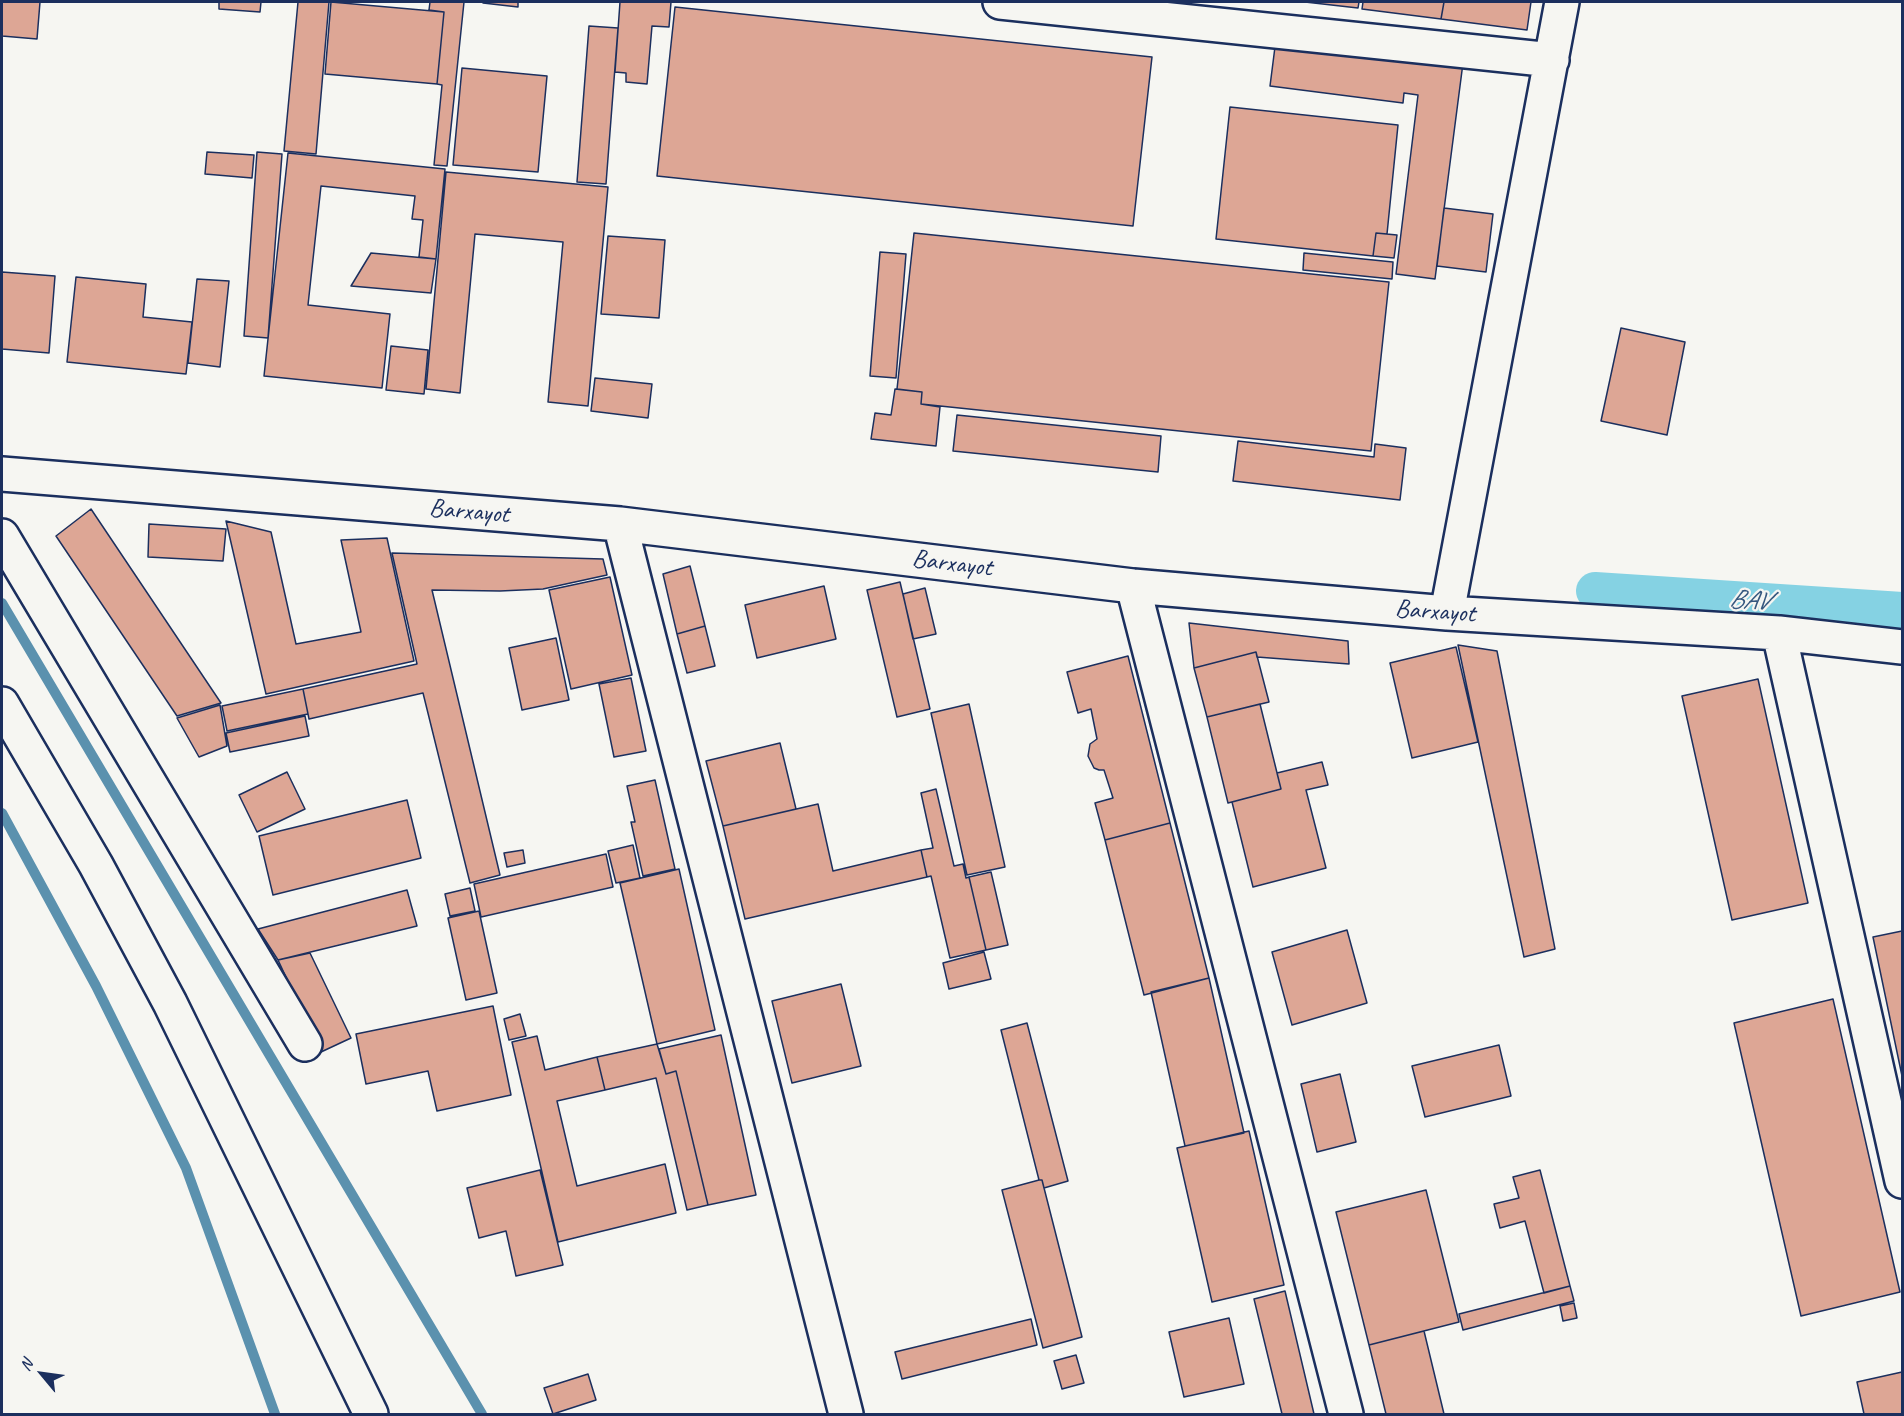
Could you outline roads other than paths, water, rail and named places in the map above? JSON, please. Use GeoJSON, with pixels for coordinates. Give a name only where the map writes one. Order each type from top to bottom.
{"type":"FeatureCollection","features":[{"type":"Feature","properties":{"kind":"street"},"geometry":{"type":"LineString","coordinates":[[1000,2],[1552,60]]}},
{"type":"Feature","properties":{"kind":"street"},"geometry":{"type":"LineString","coordinates":[[1447,613],[1562,2]]}},
{"type":"Feature","properties":{"kind":"street","name":"Barxayot"},"geometry":{"type":"LineString","coordinates":[[2,474],[620,524],[1133,586],[1447,613],[1779,633],[1902,646]]}},
{"type":"Feature","properties":{"kind":"street"},"geometry":{"type":"LineString","coordinates":[[620,524],[846,1414]]}},
{"type":"Feature","properties":{"kind":"street"},"geometry":{"type":"LineString","coordinates":[[2,536],[305,1044]]}},
{"type":"Feature","properties":{"kind":"street"},"geometry":{"type":"LineString","coordinates":[[1133,586],[1346,1414]]}},
{"type":"Feature","properties":{"kind":"street"},"geometry":{"type":"LineString","coordinates":[[1779,633],[1902,1181]]}},
{"type":"Feature","properties":{"kind":"street"},"geometry":{"type":"LineString","coordinates":[[2,704],[96,865],[170,1003],[372,1414]]}},
{"type":"Feature","properties":{"kind":"waterway","name":"BAV"},"geometry":{"type":"LineString","coordinates":[[1595,591],[1902,611]]}},
{"type":"Feature","properties":{"kind":"waterway"},"geometry":{"type":"LineString","coordinates":[[2,603],[482,1414]]}},
{"type":"Feature","properties":{"kind":"waterway"},"geometry":{"type":"LineString","coordinates":[[2,813],[96,986],[186,1168],[275,1414]]}}]}
